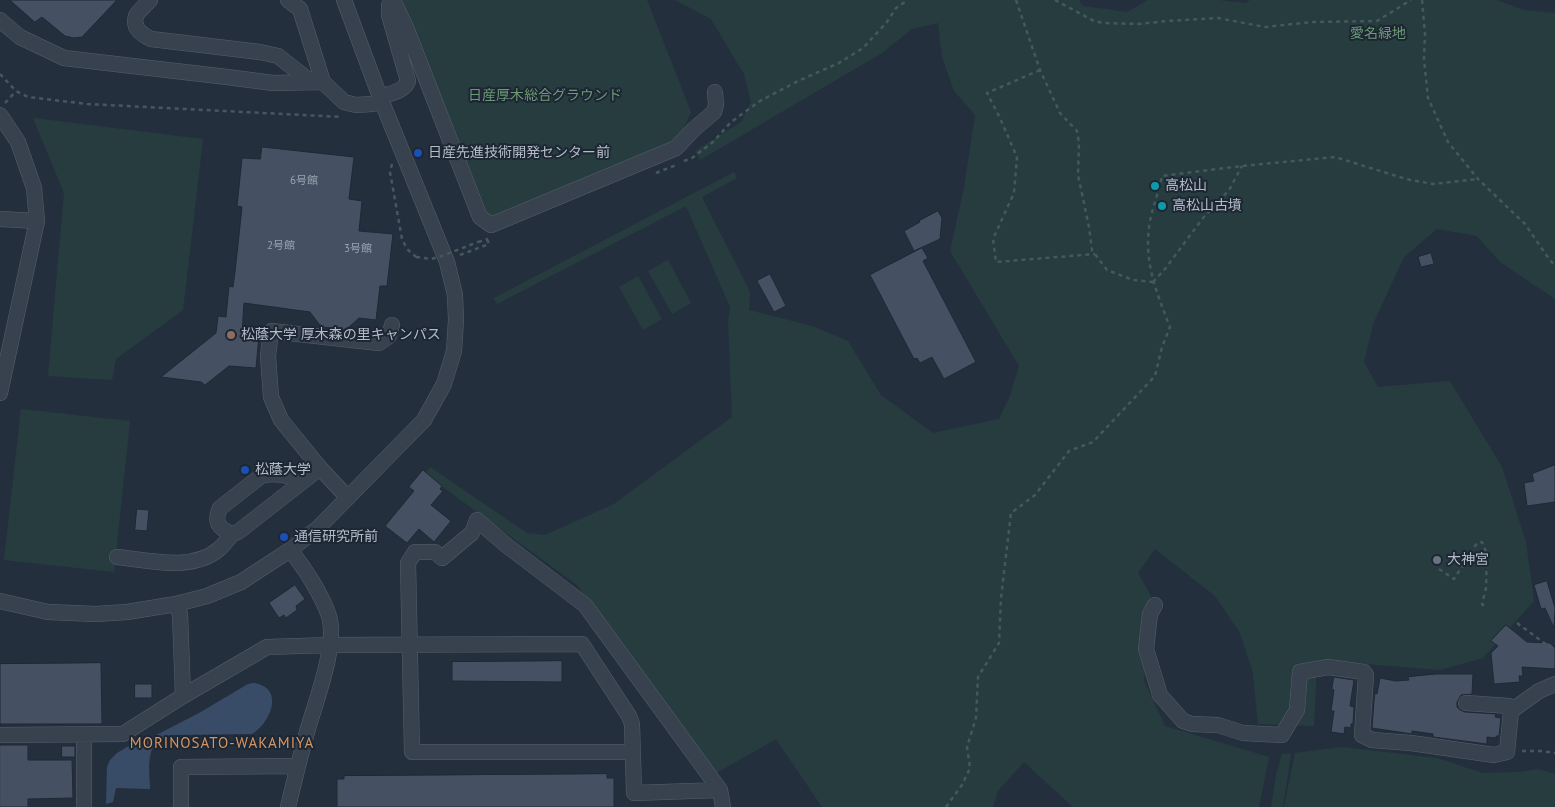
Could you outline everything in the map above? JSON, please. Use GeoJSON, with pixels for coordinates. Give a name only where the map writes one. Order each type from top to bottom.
{"type":"FeatureCollection","features":[{"type":"Feature","properties":{"kind":"street"},"geometry":{"type":"LineString","coordinates":[[150,0],[136,16],[136,24],[142,35],[151,39],[260,52],[278,56],[306,78],[323,82]]}},
{"type":"Feature","properties":{"kind":"street"},"geometry":{"type":"LineString","coordinates":[[0,601],[48,612],[96,614],[127,612],[176,604],[207,596],[241,582],[290,550],[318,528],[424,420],[444,384],[454,352],[455,296],[448,262],[381,99],[344,0]]}},
{"type":"Feature","properties":{"kind":"street"},"geometry":{"type":"LineString","coordinates":[[295,3],[323,82],[344,102],[356,105],[372,104],[407,84],[408,80],[389,15],[389,5],[393,0],[407,30],[480,217],[491,226],[676,148],[714,112],[716,105],[715,92]]}},
{"type":"Feature","properties":{"kind":"street"},"geometry":{"type":"LineString","coordinates":[[0,20],[20,37],[64,58],[272,84],[323,82]]}},
{"type":"Feature","properties":{"kind":"street"},"geometry":{"type":"LineString","coordinates":[[0,115],[18,142],[34,188],[37,221],[0,393]]}},
{"type":"Feature","properties":{"kind":"street"},"geometry":{"type":"LineString","coordinates":[[0,219],[37,221]]}},
{"type":"Feature","properties":{"kind":"street"},"geometry":{"type":"LineString","coordinates":[[348,498],[320,468],[281,420],[271,397],[268,356],[271,332],[379,343],[389,336],[392,325]]}},
{"type":"Feature","properties":{"kind":"street"},"geometry":{"type":"LineString","coordinates":[[117,557],[187,563],[199,561],[219,550],[232,534],[238,532],[320,468]]}},
{"type":"Feature","properties":{"kind":"street"},"geometry":{"type":"LineString","coordinates":[[232,534],[223,530],[218,523],[217,515],[220,508],[255,480],[270,474],[281,474],[304,480]]}},
{"type":"Feature","properties":{"kind":"street"},"geometry":{"type":"LineString","coordinates":[[632,752],[412,752],[408,563],[415,552],[435,552],[442,558],[472,533],[477,520],[506,545],[584,605],[720,790],[722,807]]}},
{"type":"Feature","properties":{"kind":"street"},"geometry":{"type":"LineString","coordinates":[[288,807],[327,664],[330,645],[329,617],[305,570],[290,550]]}},
{"type":"Feature","properties":{"kind":"street"},"geometry":{"type":"LineString","coordinates":[[176,604],[180,614],[183,696]]}},
{"type":"Feature","properties":{"kind":"street"},"geometry":{"type":"LineString","coordinates":[[1154,605],[1150,614],[1146,649],[1160,695],[1184,721],[1192,724],[1218,725],[1243,733],[1282,735],[1297,710],[1300,672],[1334,667],[1364,672],[1366,675],[1362,735],[1372,740],[1411,743],[1494,755],[1508,752],[1511,711],[1539,690],[1555,684]]}},
{"type":"Feature","properties":{"kind":"street"},"geometry":{"type":"LineString","coordinates":[[0,734],[122,734],[267,647],[582,644],[629,716],[632,724],[634,793],[720,790]]}},
{"type":"Feature","properties":{"kind":"street"},"geometry":{"type":"LineString","coordinates":[[1466,703],[1515,708]]}},
{"type":"Feature","properties":{"kind":"street"},"geometry":{"type":"LineString","coordinates":[[84,735],[84,807]]}},
{"type":"Feature","properties":{"kind":"street"},"geometry":{"type":"LineString","coordinates":[[181,807],[181,767],[298,766]]}},
{"type":"Feature","properties":{"kind":"path"},"geometry":{"type":"LineString","coordinates":[[750,108],[790,85],[839,63],[863,48],[887,22],[896,8],[908,0]]}},
{"type":"Feature","properties":{"kind":"path"},"geometry":{"type":"LineString","coordinates":[[1016,0],[1040,70],[1060,113],[1077,132],[1079,143],[1078,175],[1092,250],[1107,270],[1133,280],[1153,282]]}},
{"type":"Feature","properties":{"kind":"path"},"geometry":{"type":"LineString","coordinates":[[1055,0],[1094,21],[1103,23],[1138,24],[1218,18],[1265,27],[1312,22],[1377,21],[1411,0]]}},
{"type":"Feature","properties":{"kind":"path"},"geometry":{"type":"LineString","coordinates":[[1422,0],[1425,34],[1424,59],[1428,98],[1448,142],[1478,179],[1525,224],[1555,266]]}},
{"type":"Feature","properties":{"kind":"path"},"geometry":{"type":"LineString","coordinates":[[1040,70],[987,93],[1017,157],[1014,193],[993,239],[996,262],[1095,254]]}},
{"type":"Feature","properties":{"kind":"path"},"geometry":{"type":"LineString","coordinates":[[0,74],[16,91],[28,97],[87,104],[346,118]]}},
{"type":"Feature","properties":{"kind":"path"},"geometry":{"type":"LineString","coordinates":[[0,109],[16,91]]}},
{"type":"Feature","properties":{"kind":"path"},"geometry":{"type":"LineString","coordinates":[[392,157],[390,172],[402,239],[407,249],[416,257],[431,258],[439,257],[478,242]]}},
{"type":"Feature","properties":{"kind":"path"},"geometry":{"type":"LineString","coordinates":[[946,807],[962,785],[970,768],[967,746],[976,718],[978,677],[999,643],[1001,598],[1012,512],[1035,495],[1068,450],[1093,442],[1155,376],[1162,347],[1170,327],[1153,282],[1147,247],[1150,220],[1162,176],[1335,157],[1406,179],[1433,184],[1478,179]]}},
{"type":"Feature","properties":{"kind":"path"},"geometry":{"type":"LineString","coordinates":[[1153,282],[1203,218],[1229,190],[1242,166]]}},
{"type":"Feature","properties":{"kind":"path"},"geometry":{"type":"LineString","coordinates":[[456,257],[489,244],[487,239]]}},
{"type":"Feature","properties":{"kind":"path"},"geometry":{"type":"LineString","coordinates":[[1439,569],[1454,579],[1477,543],[1482,542],[1487,554],[1486,588],[1482,604],[1484,606]]}},
{"type":"Feature","properties":{"kind":"path"},"geometry":{"type":"LineString","coordinates":[[1516,623],[1555,651]]}},
{"type":"Feature","properties":{"kind":"path"},"geometry":{"type":"LineString","coordinates":[[1508,752],[1540,751],[1555,753]]}},
{"type":"Feature","properties":{"kind":"green space","name":"日産厚木総合グラウンド"},"geometry":{"type":"Polygon","coordinates":[[[402,0],[647,0],[691,112],[676,145],[497,221],[489,217],[402,0]]]}},
{"type":"Feature","properties":{"kind":"green space","name":"愛名緑地"},"geometry":{"type":"Polygon","coordinates":[[[675,0],[1079,0],[1083,6],[1127,12],[1148,0],[1219,0],[1245,3],[1250,0],[1496,0],[1524,10],[1555,13],[1555,299],[1500,262],[1477,236],[1437,229],[1404,257],[1373,324],[1364,362],[1378,387],[1450,381],[1502,467],[1526,542],[1534,601],[1483,658],[1440,670],[1317,660],[1314,726],[1258,724],[1253,673],[1240,633],[1215,596],[1155,549],[1138,573],[1151,596],[1144,681],[1165,726],[1269,757],[1259,807],[1073,807],[1024,762],[998,791],[993,807],[822,807],[776,739],[713,775],[577,585],[425,474],[430,467],[527,533],[545,535],[614,504],[732,417],[728,321],[730,307],[686,206],[497,304],[494,298],[734,172],[737,178],[702,197],[750,292],[749,310],[812,326],[848,341],[881,395],[933,433],[999,419],[1010,396],[1019,366],[950,251],[964,188],[975,115],[954,91],[942,57],[938,23],[912,29],[882,53],[700,160],[695,151],[741,122],[751,102],[744,74],[711,19],[675,0]]]}},
{"type":"Feature","properties":{"kind":"green space"},"geometry":{"type":"Polygon","coordinates":[[[33,118],[203,139],[183,310],[116,359],[112,380],[48,376],[64,193],[33,118]]]}},
{"type":"Feature","properties":{"kind":"green space"},"geometry":{"type":"Polygon","coordinates":[[[668,260],[691,303],[672,314],[648,271],[668,260]]]}},
{"type":"Feature","properties":{"kind":"green space"},"geometry":{"type":"Polygon","coordinates":[[[638,276],[662,319],[643,330],[619,287],[638,276]]]}},
{"type":"Feature","properties":{"kind":"green space"},"geometry":{"type":"Polygon","coordinates":[[[21,409],[130,421],[114,572],[4,560],[21,409]]]}},
{"type":"Feature","properties":{"kind":"green space"},"geometry":{"type":"Polygon","coordinates":[[[1342,747],[1437,758],[1482,773],[1520,772],[1539,769],[1555,774],[1555,807],[1284,807],[1295,753],[1342,747]]]}},
{"type":"Feature","properties":{"kind":"green space"},"geometry":{"type":"Polygon","coordinates":[[[1282,754],[1291,754],[1283,807],[1271,807],[1276,775],[1282,754]]]}},
{"type":"Feature","properties":{"kind":"water"},"geometry":{"type":"Polygon","coordinates":[[[254,683],[264,686],[272,698],[269,714],[259,729],[252,734],[171,735],[164,738],[155,744],[150,756],[150,789],[116,788],[113,802],[106,804],[107,767],[110,760],[117,753],[127,747],[139,744],[199,713],[248,684],[254,683]]]}},
{"type":"Feature","properties":{"kind":"building"},"geometry":{"type":"Polygon","coordinates":[[[10,0],[117,0],[82,37],[74,38],[65,36],[42,17],[35,22],[10,0]]]}},
{"type":"Feature","properties":{"kind":"building"},"geometry":{"type":"Polygon","coordinates":[[[262,147],[354,157],[349,199],[362,201],[359,231],[393,234],[387,286],[380,286],[376,320],[359,318],[343,330],[323,327],[310,312],[244,303],[242,334],[259,336],[256,368],[229,366],[205,385],[201,382],[161,377],[216,333],[218,316],[226,317],[229,286],[233,287],[242,207],[237,206],[242,158],[260,159],[262,147]]]}},
{"type":"Feature","properties":{"kind":"building"},"geometry":{"type":"Polygon","coordinates":[[[938,211],[942,218],[940,239],[914,251],[904,231],[938,211]]]}},
{"type":"Feature","properties":{"kind":"building"},"geometry":{"type":"Polygon","coordinates":[[[922,248],[928,258],[923,261],[976,362],[944,379],[932,357],[920,363],[917,358],[914,359],[870,275],[922,248]]]}},
{"type":"Feature","properties":{"kind":"building"},"geometry":{"type":"Polygon","coordinates":[[[1431,253],[1434,264],[1421,267],[1418,257],[1431,253]]]}},
{"type":"Feature","properties":{"kind":"building"},"geometry":{"type":"Polygon","coordinates":[[[770,274],[786,306],[774,312],[757,281],[770,274]]]}},
{"type":"Feature","properties":{"kind":"building"},"geometry":{"type":"Polygon","coordinates":[[[1555,465],[1555,502],[1527,506],[1524,483],[1534,481],[1532,474],[1555,465]]]}},
{"type":"Feature","properties":{"kind":"building"},"geometry":{"type":"Polygon","coordinates":[[[423,470],[442,486],[440,489],[443,491],[431,505],[451,521],[434,542],[419,529],[407,543],[385,526],[414,491],[409,487],[423,470]]]}},
{"type":"Feature","properties":{"kind":"building"},"geometry":{"type":"Polygon","coordinates":[[[137,509],[149,510],[147,531],[135,530],[137,509]]]}},
{"type":"Feature","properties":{"kind":"building"},"geometry":{"type":"Polygon","coordinates":[[[1547,581],[1555,608],[1554,628],[1545,608],[1541,609],[1534,585],[1547,581]]]}},
{"type":"Feature","properties":{"kind":"building"},"geometry":{"type":"Polygon","coordinates":[[[295,585],[305,599],[296,606],[297,610],[286,618],[284,615],[279,618],[269,603],[295,585]]]}},
{"type":"Feature","properties":{"kind":"building"},"geometry":{"type":"Polygon","coordinates":[[[1506,625],[1527,642],[1550,643],[1555,648],[1555,669],[1522,667],[1523,676],[1519,676],[1520,682],[1494,684],[1491,653],[1498,646],[1491,641],[1506,625]]]}},
{"type":"Feature","properties":{"kind":"building"},"geometry":{"type":"Polygon","coordinates":[[[562,661],[562,682],[452,681],[452,662],[562,661]]]}},
{"type":"Feature","properties":{"kind":"building"},"geometry":{"type":"Polygon","coordinates":[[[101,663],[102,724],[0,724],[0,664],[101,663]]]}},
{"type":"Feature","properties":{"kind":"building"},"geometry":{"type":"Polygon","coordinates":[[[1436,674],[1473,674],[1472,694],[1461,695],[1457,702],[1457,707],[1465,712],[1496,714],[1495,717],[1501,718],[1499,736],[1496,736],[1496,738],[1487,737],[1487,744],[1433,737],[1433,734],[1412,731],[1412,734],[1372,728],[1375,693],[1377,694],[1380,678],[1396,681],[1409,680],[1408,677],[1436,674]]]}},
{"type":"Feature","properties":{"kind":"building"},"geometry":{"type":"Polygon","coordinates":[[[1334,677],[1354,680],[1350,706],[1354,707],[1353,724],[1351,724],[1351,728],[1345,727],[1344,734],[1331,732],[1334,711],[1331,711],[1334,677]]]}},
{"type":"Feature","properties":{"kind":"building"},"geometry":{"type":"Polygon","coordinates":[[[135,684],[152,684],[152,698],[135,698],[135,684]]]}},
{"type":"Feature","properties":{"kind":"building"},"geometry":{"type":"Polygon","coordinates":[[[0,745],[28,745],[28,760],[72,760],[73,798],[28,799],[28,807],[0,807],[0,745]]]}},
{"type":"Feature","properties":{"kind":"building"},"geometry":{"type":"Polygon","coordinates":[[[62,746],[75,746],[75,757],[62,757],[62,746]]]}},
{"type":"Feature","properties":{"kind":"building"},"geometry":{"type":"Polygon","coordinates":[[[607,774],[607,778],[614,778],[614,807],[337,807],[337,779],[344,779],[344,776],[607,774]]]}},
{"type":"Feature","properties":{"kind":"place","name":"日産先進技術開発センター前"},"geometry":{"type":"Point","coordinates":[418,153]}},
{"type":"Feature","properties":{"kind":"place","name":"高松山"},"geometry":{"type":"Point","coordinates":[1155,186]}},
{"type":"Feature","properties":{"kind":"place","name":"高松山古墳"},"geometry":{"type":"Point","coordinates":[1162,206]}},
{"type":"Feature","properties":{"kind":"place","name":"松蔭大学 厚木森の里キャンパス"},"geometry":{"type":"Point","coordinates":[231,335]}},
{"type":"Feature","properties":{"kind":"place","name":"松蔭大学"},"geometry":{"type":"Point","coordinates":[245,470]}},
{"type":"Feature","properties":{"kind":"place","name":"通信研究所前"},"geometry":{"type":"Point","coordinates":[284,537]}},
{"type":"Feature","properties":{"kind":"place","name":"大神宮"},"geometry":{"type":"Point","coordinates":[1437,560]}},
{"type":"Feature","properties":{"kind":"district","name":"MORINOSATO-WAKAMIYA"},"geometry":{"type":"Point","coordinates":[222,744]}}]}
